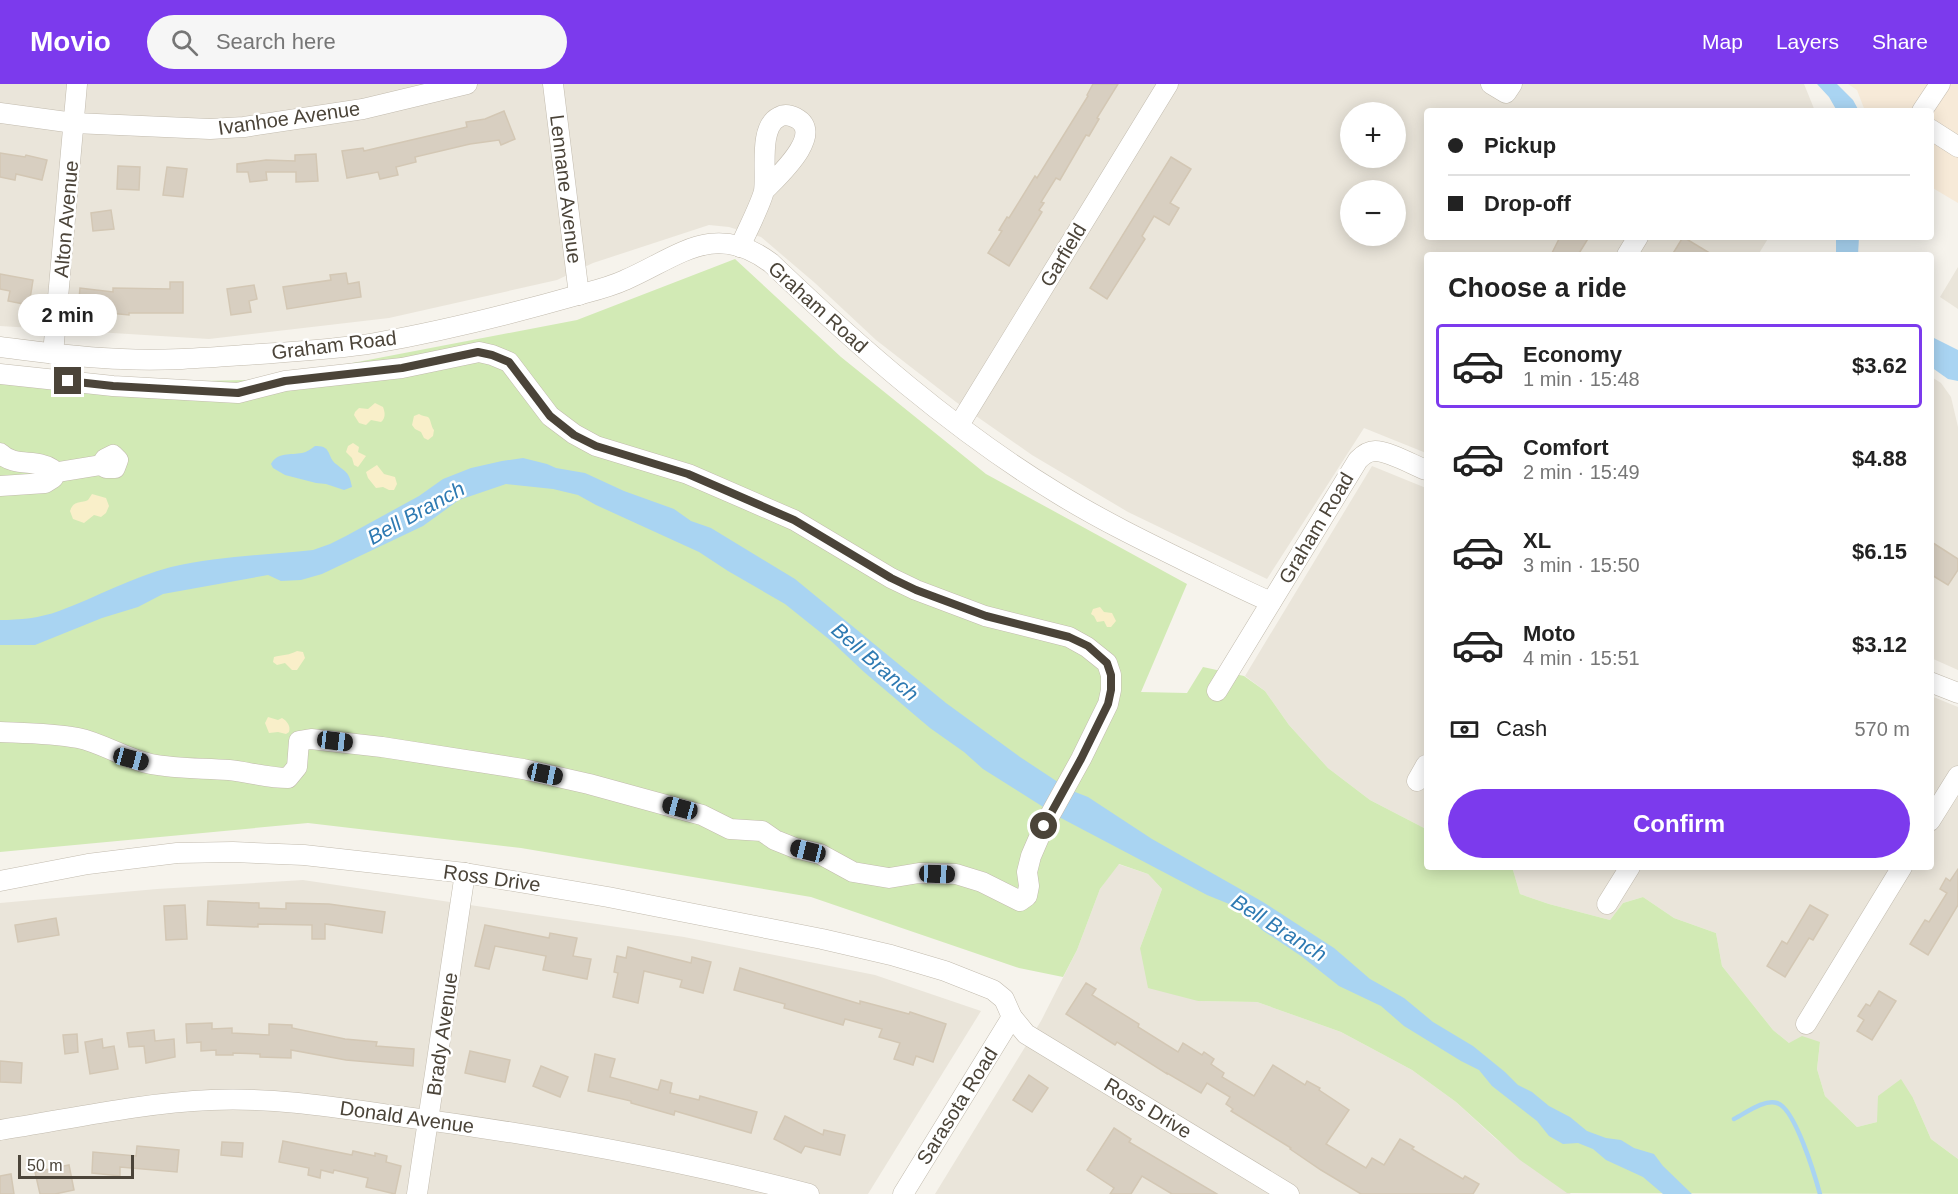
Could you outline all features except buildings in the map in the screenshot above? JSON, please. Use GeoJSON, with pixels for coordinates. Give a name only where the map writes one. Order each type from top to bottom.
{"type":"FeatureCollection","features":[{"type":"Feature","properties":{"kind":"street","name":"Alton Avenue"},"geometry":{"type":"LineString","coordinates":[[53,354],[77,84]]}},
{"type":"Feature","properties":{"kind":"street","name":"Ivanhoe Avenue"},"geometry":{"type":"LineString","coordinates":[[0,113],[74,123],[210,129],[244,127],[363,109],[467,84]]}},
{"type":"Feature","properties":{"kind":"street","name":"Lennane Avenue"},"geometry":{"type":"LineString","coordinates":[[553,84],[579,295]]}},
{"type":"Feature","properties":{"kind":"street","name":"Garfield"},"geometry":{"type":"LineString","coordinates":[[959,425],[1168,84]]}},
{"type":"Feature","properties":{"kind":"street"},"geometry":{"type":"LineString","coordinates":[[1491,84],[1506,93],[1512,84]]}},
{"type":"Feature","properties":{"kind":"street"},"geometry":{"type":"LineString","coordinates":[[1924,108],[1940,84]]}},
{"type":"Feature","properties":{"kind":"street"},"geometry":{"type":"LineString","coordinates":[[1934,132],[1958,147]]}},
{"type":"Feature","properties":{"kind":"street"},"geometry":{"type":"LineString","coordinates":[[740,247],[764,191]]}},
{"type":"Feature","properties":{"kind":"street","name":"Graham Road"},"geometry":{"type":"LineString","coordinates":[[0,347],[124,360],[187,360],[351,345],[435,331],[579,295],[624,281],[692,247],[724,243],[762,256],[859,345],[959,425],[1031,476],[1093,514],[1271,602],[1358,460],[1365,454],[1376,451],[1424,469]]}},
{"type":"Feature","properties":{"kind":"street"},"geometry":{"type":"LineString","coordinates":[[0,374],[113,386],[238,393],[285,381],[402,368],[478,352],[492,355],[509,362],[550,416],[574,435],[596,446],[688,474],[794,520],[891,578],[916,590],[986,616],[1069,637],[1088,646],[1107,663],[1111,675],[1111,690],[1108,704],[1044,826],[1031,856],[1027,872],[1029,886],[1027,896],[1020,901],[982,882],[956,874],[919,873],[889,878],[853,872],[820,854],[775,840],[762,831],[730,829],[702,815],[589,784],[523,769],[382,747],[311,739],[299,741],[297,767],[288,778],[276,778],[231,771],[153,764],[131,759],[79,738],[0,732]]}},
{"type":"Feature","properties":{"kind":"street"},"geometry":{"type":"LineString","coordinates":[[0,453],[18,463],[45,464],[52,469],[53,478],[45,483],[0,486]]}},
{"type":"Feature","properties":{"kind":"street"},"geometry":{"type":"LineString","coordinates":[[52,473],[101,465]]}},
{"type":"Feature","properties":{"kind":"street"},"geometry":{"type":"LineString","coordinates":[[1217,691],[1271,602]]}},
{"type":"Feature","properties":{"kind":"street"},"geometry":{"type":"LineString","coordinates":[[1934,684],[1958,693]]}},
{"type":"Feature","properties":{"kind":"street"},"geometry":{"type":"LineString","coordinates":[[1934,815],[1958,776]]}},
{"type":"Feature","properties":{"kind":"street","name":"Ross Drive"},"geometry":{"type":"LineString","coordinates":[[0,881],[88,864],[177,853],[233,852],[304,855],[465,873],[608,897],[822,939],[891,955],[945,971],[993,990],[1004,999],[1012,1017],[1026,1034],[1289,1194]]}},
{"type":"Feature","properties":{"kind":"street"},"geometry":{"type":"LineString","coordinates":[[1607,904],[1628,870]]}},
{"type":"Feature","properties":{"kind":"street"},"geometry":{"type":"LineString","coordinates":[[1806,1024],[1900,870]]}},
{"type":"Feature","properties":{"kind":"street","name":"Brady Avenue"},"geometry":{"type":"LineString","coordinates":[[417,1194],[465,873]]}},
{"type":"Feature","properties":{"kind":"street","name":"Sarasota Road"},"geometry":{"type":"LineString","coordinates":[[903,1194],[1012,1017]]}},
{"type":"Feature","properties":{"kind":"street","name":"Donald Avenue"},"geometry":{"type":"LineString","coordinates":[[0,1130],[139,1107],[211,1100],[283,1101],[524,1133],[661,1160],[810,1194]]}},
{"type":"Feature","properties":{"kind":"shaded area"},"geometry":{"type":"Polygon","coordinates":[[[0,84],[1804,84],[1814,108],[1424,108],[1424,240],[1767,240],[1760,252],[1424,252],[1424,452],[1364,428],[1267,579],[1128,512],[1032,455],[956,402],[876,340],[761,237],[729,227],[709,225],[593,263],[557,280],[389,318],[209,339],[0,326],[0,84]]]}},
{"type":"Feature","properties":{"kind":"shaded area"},"geometry":{"type":"Polygon","coordinates":[[[1848,84],[1958,84],[1958,203],[1934,189],[1934,108],[1864,108],[1857,90],[1848,84]]]}},
{"type":"Feature","properties":{"kind":"shaded area"},"geometry":{"type":"Polygon","coordinates":[[[1958,267],[1958,309],[1940,297],[1958,267]]]}},
{"type":"Feature","properties":{"kind":"shaded area"},"geometry":{"type":"Polygon","coordinates":[[[1934,379],[1941,383],[1951,397],[1958,427],[1958,670],[1934,659],[1934,379]]]}},
{"type":"Feature","properties":{"kind":"shaded area"},"geometry":{"type":"Polygon","coordinates":[[[1372,466],[1424,487],[1424,828],[1370,800],[1328,768],[1289,725],[1265,691],[1245,676],[1372,466]]]}},
{"type":"Feature","properties":{"kind":"shaded area"},"geometry":{"type":"Polygon","coordinates":[[[1934,697],[1958,707],[1958,1159],[1931,1139],[1913,1098],[1877,1122],[1857,1127],[1825,1096],[1817,1069],[1820,1042],[1789,1043],[1773,1030],[1722,966],[1716,933],[1674,918],[1643,897],[1623,903],[1610,920],[1520,894],[1513,870],[1934,870],[1934,697]]]}},
{"type":"Feature","properties":{"kind":"shaded area"},"geometry":{"type":"Polygon","coordinates":[[[1118,864],[1148,874],[1162,889],[1140,948],[1198,1001],[1257,1002],[1341,1032],[1412,1070],[1456,1102],[1496,1139],[1571,1194],[935,1194],[1041,1021],[1077,950],[1100,889],[1118,864]]]}},
{"type":"Feature","properties":{"kind":"shaded area"},"geometry":{"type":"Polygon","coordinates":[[[303,880],[684,937],[875,975],[981,1011],[868,1194],[0,1194],[0,903],[157,889],[303,880]]]}},
{"type":"Feature","properties":{"kind":"green space"},"geometry":{"type":"Polygon","coordinates":[[[735,259],[841,357],[986,474],[1187,584],[1141,692],[1187,693],[1203,667],[1244,676],[1265,691],[1289,725],[1328,768],[1370,800],[1424,828],[1424,870],[1513,870],[1520,894],[1610,920],[1623,903],[1643,897],[1674,918],[1716,933],[1722,966],[1773,1030],[1789,1043],[1802,1036],[1820,1042],[1817,1069],[1825,1096],[1857,1127],[1877,1122],[1878,1096],[1901,1079],[1913,1098],[1931,1139],[1958,1159],[1958,1194],[1567,1193],[1520,1160],[1456,1102],[1412,1070],[1341,1032],[1257,1002],[1198,1001],[1148,988],[1140,948],[1162,889],[1148,874],[1119,864],[1100,889],[1077,950],[1063,977],[1019,968],[811,897],[521,848],[308,823],[0,852],[0,367],[152,382],[247,380],[295,374],[577,320],[735,259]]]}},
{"type":"Feature","properties":{"kind":"sand"},"geometry":{"type":"Polygon","coordinates":[[[375,403],[383,407],[385,415],[383,420],[381,422],[371,420],[366,425],[359,423],[354,415],[355,412],[359,408],[368,409],[375,403]]]}},
{"type":"Feature","properties":{"kind":"sand"},"geometry":{"type":"Polygon","coordinates":[[[419,414],[429,418],[434,430],[433,436],[428,440],[412,425],[414,416],[419,414]]]}},
{"type":"Feature","properties":{"kind":"sand"},"geometry":{"type":"Polygon","coordinates":[[[353,443],[359,447],[358,452],[366,456],[358,467],[354,465],[352,458],[346,452],[348,446],[353,443]]]}},
{"type":"Feature","properties":{"kind":"sand"},"geometry":{"type":"Polygon","coordinates":[[[377,465],[384,474],[395,477],[397,484],[394,490],[376,488],[368,478],[366,472],[377,465]]]}},
{"type":"Feature","properties":{"kind":"sand"},"geometry":{"type":"Polygon","coordinates":[[[92,494],[106,498],[109,506],[106,513],[101,517],[94,515],[84,523],[73,519],[70,511],[73,505],[88,500],[92,494]]]}},
{"type":"Feature","properties":{"kind":"sand"},"geometry":{"type":"Polygon","coordinates":[[[1100,607],[1104,612],[1112,613],[1116,621],[1111,627],[1107,627],[1104,621],[1097,622],[1091,614],[1093,609],[1100,607]]]}},
{"type":"Feature","properties":{"kind":"sand"},"geometry":{"type":"Polygon","coordinates":[[[297,651],[303,652],[305,658],[297,670],[292,670],[285,663],[277,665],[273,662],[274,657],[297,651]]]}},
{"type":"Feature","properties":{"kind":"sand"},"geometry":{"type":"Polygon","coordinates":[[[268,717],[284,719],[289,726],[289,732],[286,734],[269,733],[265,723],[268,717]]]}},
{"type":"Feature","properties":{"kind":"water"},"geometry":{"type":"Polygon","coordinates":[[[1817,84],[1837,84],[1853,100],[1857,108],[1835,108],[1817,84]]]}},
{"type":"Feature","properties":{"kind":"water"},"geometry":{"type":"Polygon","coordinates":[[[1836,240],[1859,240],[1858,252],[1836,252],[1836,240]]]}},
{"type":"Feature","properties":{"kind":"water"},"geometry":{"type":"Polygon","coordinates":[[[1934,338],[1958,350],[1958,381],[1948,379],[1934,369],[1934,338]]]}},
{"type":"Feature","properties":{"kind":"water"},"geometry":{"type":"Polygon","coordinates":[[[315,446],[327,449],[333,461],[349,476],[352,487],[344,490],[285,475],[273,468],[271,464],[281,456],[304,453],[315,446]]]}},
{"type":"Feature","properties":{"kind":"water","name":"Bell Branch"},"geometry":{"type":"Polygon","coordinates":[[[523,458],[556,468],[585,473],[624,491],[674,509],[691,521],[711,528],[795,579],[946,703],[1020,757],[1070,790],[1088,797],[1152,839],[1263,902],[1334,948],[1370,979],[1404,998],[1433,1022],[1473,1046],[1518,1085],[1570,1117],[1587,1131],[1606,1138],[1621,1140],[1634,1148],[1654,1154],[1692,1194],[1663,1194],[1643,1177],[1606,1160],[1593,1149],[1578,1143],[1563,1144],[1549,1136],[1537,1121],[1492,1086],[1479,1070],[1404,1026],[1381,1006],[1339,986],[1301,956],[1262,930],[1239,908],[1207,895],[1059,817],[983,769],[964,752],[930,728],[830,640],[785,604],[699,552],[578,495],[553,489],[506,484],[459,500],[423,526],[322,574],[301,580],[281,581],[268,575],[163,594],[138,607],[102,618],[35,645],[0,645],[0,620],[30,618],[52,613],[142,576],[188,563],[313,550],[346,536],[419,496],[443,479],[471,468],[523,458]]]}},
{"type":"Feature","properties":{"kind":"waterway"},"geometry":{"type":"LineString","coordinates":[[1734,1119],[1766,1103],[1777,1103],[1784,1108],[1797,1129],[1820,1194]]}},
{"type":"Feature","properties":{"kind":"route"},"geometry":{"type":"LineString","coordinates":[[68,381],[113,386],[238,393],[285,381],[402,368],[478,352],[509,362],[550,416],[574,435],[596,446],[688,474],[794,520],[891,578],[916,590],[986,616],[1069,637],[1088,646],[1107,663],[1111,675],[1108,704],[1044,826]]}}]}
